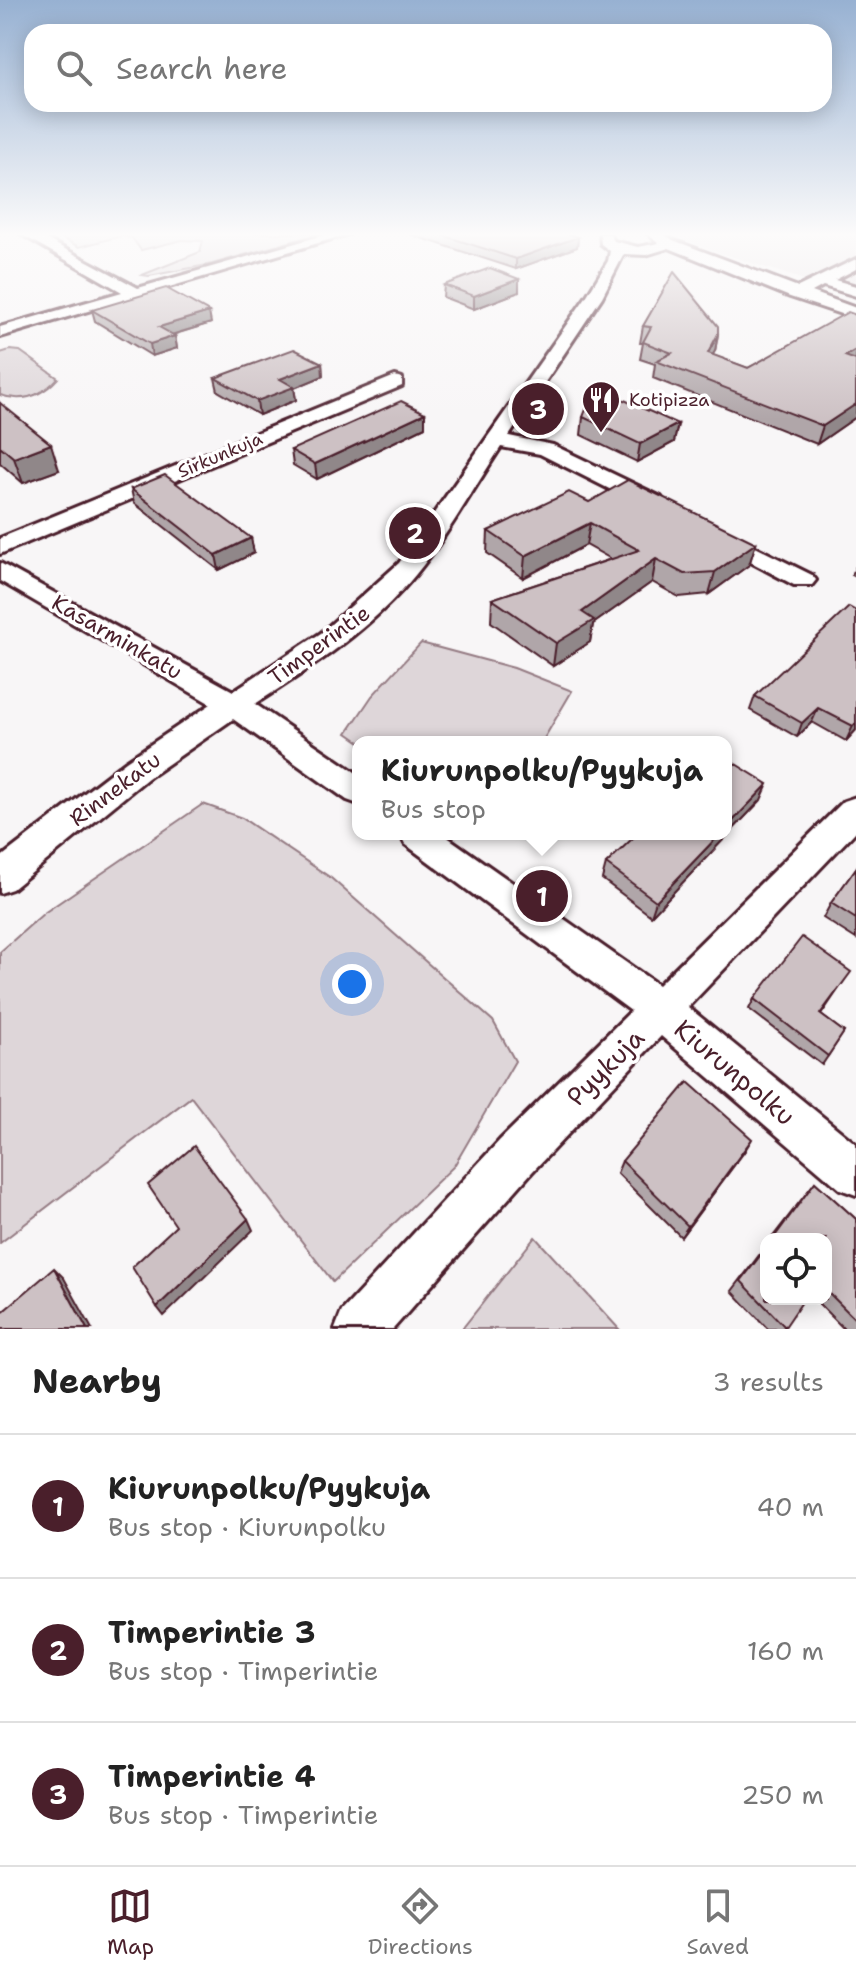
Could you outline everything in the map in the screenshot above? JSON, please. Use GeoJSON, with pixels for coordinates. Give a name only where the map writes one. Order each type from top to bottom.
{"type":"FeatureCollection","features":[{"type":"Feature","properties":{"kind":"street"},"geometry":{"type":"LineString","coordinates":[[0,332],[129,295]]}},
{"type":"Feature","properties":{"kind":"street","name":"Timperintie"},"geometry":{"type":"LineString","coordinates":[[233,704],[348,629],[387,593],[594,295]]}},
{"type":"Feature","properties":{"kind":"street"},"geometry":{"type":"LineString","coordinates":[[799,295],[856,314]]}},
{"type":"Feature","properties":{"kind":"street","name":"Sirkunkuja"},"geometry":{"type":"LineString","coordinates":[[0,547],[395,382]]}},
{"type":"Feature","properties":{"kind":"street"},"geometry":{"type":"LineString","coordinates":[[495,440],[546,449],[673,512]]}},
{"type":"Feature","properties":{"kind":"street"},"geometry":{"type":"LineString","coordinates":[[699,526],[803,580]]}},
{"type":"Feature","properties":{"kind":"street","name":"Kasarminkatu"},"geometry":{"type":"LineString","coordinates":[[0,571],[233,704]]}},
{"type":"Feature","properties":{"kind":"street"},"geometry":{"type":"LineString","coordinates":[[233,704],[352,787]]}},
{"type":"Feature","properties":{"kind":"street","name":"Rinnekatu"},"geometry":{"type":"LineString","coordinates":[[0,878],[181,738],[233,704]]}},
{"type":"Feature","properties":{"kind":"street","name":"Pyykuja"},"geometry":{"type":"LineString","coordinates":[[360,1329],[516,1156],[856,810]]}},
{"type":"Feature","properties":{"kind":"street","name":"Kiurunpolku"},"geometry":{"type":"LineString","coordinates":[[425,840],[661,1010],[856,1173]]}},
{"type":"Feature","properties":{"kind":"shaded area"},"geometry":{"type":"Polygon","coordinates":[[[20,351],[58,378],[32,396],[17,398],[0,395],[0,353],[20,351]]]}},
{"type":"Feature","properties":{"kind":"shaded area"},"geometry":{"type":"Polygon","coordinates":[[[421,643],[514,668],[572,691],[546,736],[352,736],[347,733],[372,696],[421,643]]]}},
{"type":"Feature","properties":{"kind":"shaded area"},"geometry":{"type":"Polygon","coordinates":[[[203,804],[242,818],[331,878],[493,1021],[515,1061],[454,1166],[333,1282],[191,1097],[0,1243],[0,952],[44,913],[203,804]]]}},
{"type":"Feature","properties":{"kind":"shaded area"},"geometry":{"type":"Polygon","coordinates":[[[535,1237],[619,1329],[462,1329],[535,1237]]]}},
{"type":"Feature","properties":{"kind":"building"},"geometry":{"type":"Polygon","coordinates":[[[142,295],[179,295],[209,312],[159,327],[175,336],[150,344],[92,310],[142,295]]]}},
{"type":"Feature","properties":{"kind":"building"},"geometry":{"type":"Polygon","coordinates":[[[661,295],[693,295],[718,326],[718,334],[708,353],[748,368],[848,312],[856,315],[856,350],[845,356],[856,360],[856,404],[823,426],[656,361],[672,353],[643,342],[651,327],[643,326],[661,295]]]}},
{"type":"Feature","properties":{"kind":"building"},"geometry":{"type":"Polygon","coordinates":[[[294,349],[322,363],[280,379],[294,387],[257,401],[215,378],[294,349]]]}},
{"type":"Feature","properties":{"kind":"building"},"geometry":{"type":"Polygon","coordinates":[[[622,399],[678,424],[640,444],[583,417],[589,402],[609,405],[622,399]]]}},
{"type":"Feature","properties":{"kind":"building"},"geometry":{"type":"Polygon","coordinates":[[[401,401],[425,413],[315,464],[291,450],[401,401]]]}},
{"type":"Feature","properties":{"kind":"building"},"geometry":{"type":"Polygon","coordinates":[[[0,403],[51,444],[14,458],[0,446],[0,403]]]}},
{"type":"Feature","properties":{"kind":"building"},"geometry":{"type":"Polygon","coordinates":[[[165,475],[251,538],[216,555],[131,489],[165,475]]]}},
{"type":"Feature","properties":{"kind":"building"},"geometry":{"type":"Polygon","coordinates":[[[628,480],[756,543],[715,572],[684,574],[656,559],[582,612],[594,620],[556,643],[492,599],[639,550],[590,523],[525,556],[488,531],[569,492],[589,502],[628,480]]]}},
{"type":"Feature","properties":{"kind":"building"},"geometry":{"type":"Polygon","coordinates":[[[849,607],[856,611],[856,723],[853,726],[818,708],[802,723],[755,696],[849,607]]]}},
{"type":"Feature","properties":{"kind":"building"},"geometry":{"type":"Polygon","coordinates":[[[732,762],[768,784],[732,822],[732,762]]]}},
{"type":"Feature","properties":{"kind":"building"},"geometry":{"type":"Polygon","coordinates":[[[631,840],[714,840],[656,901],[606,864],[631,840]]]}},
{"type":"Feature","properties":{"kind":"building"},"geometry":{"type":"Polygon","coordinates":[[[856,868],[856,919],[831,903],[856,868]]]}},
{"type":"Feature","properties":{"kind":"building"},"geometry":{"type":"Polygon","coordinates":[[[802,937],[851,972],[820,1014],[844,1032],[828,1056],[754,999],[802,937]]]}},
{"type":"Feature","properties":{"kind":"building"},"geometry":{"type":"Polygon","coordinates":[[[688,1082],[752,1139],[688,1226],[622,1161],[688,1082]]]}},
{"type":"Feature","properties":{"kind":"building"},"geometry":{"type":"Polygon","coordinates":[[[194,1146],[248,1219],[157,1307],[132,1267],[176,1226],[148,1185],[194,1146]]]}},
{"type":"Feature","properties":{"kind":"building"},"geometry":{"type":"Polygon","coordinates":[[[815,1182],[856,1219],[856,1320],[832,1296],[832,1233],[777,1233],[815,1182]]]}},
{"type":"Feature","properties":{"kind":"building"},"geometry":{"type":"Polygon","coordinates":[[[760,1256],[760,1301],[741,1281],[760,1256]]]}},
{"type":"Feature","properties":{"kind":"building"},"geometry":{"type":"Polygon","coordinates":[[[54,1268],[87,1329],[0,1329],[0,1314],[54,1268]]]}},
{"type":"Feature","properties":{"kind":"building"},"geometry":{"type":"Polygon","coordinates":[[[764,1305],[800,1305],[785,1327],[764,1305]]]}},
{"type":"Feature","properties":{"kind":"place","name":"Timperintie 4"},"geometry":{"type":"Point","coordinates":[538,409]}},
{"type":"Feature","properties":{"kind":"place","name":"Kotipizza"},"geometry":{"type":"Point","coordinates":[601,434]}},
{"type":"Feature","properties":{"kind":"place","name":"Timperintie 3"},"geometry":{"type":"Point","coordinates":[415,533]}},
{"type":"Feature","properties":{"kind":"place","name":"Kiurunpolku/Pyykuja"},"geometry":{"type":"Point","coordinates":[542,896]}}]}
